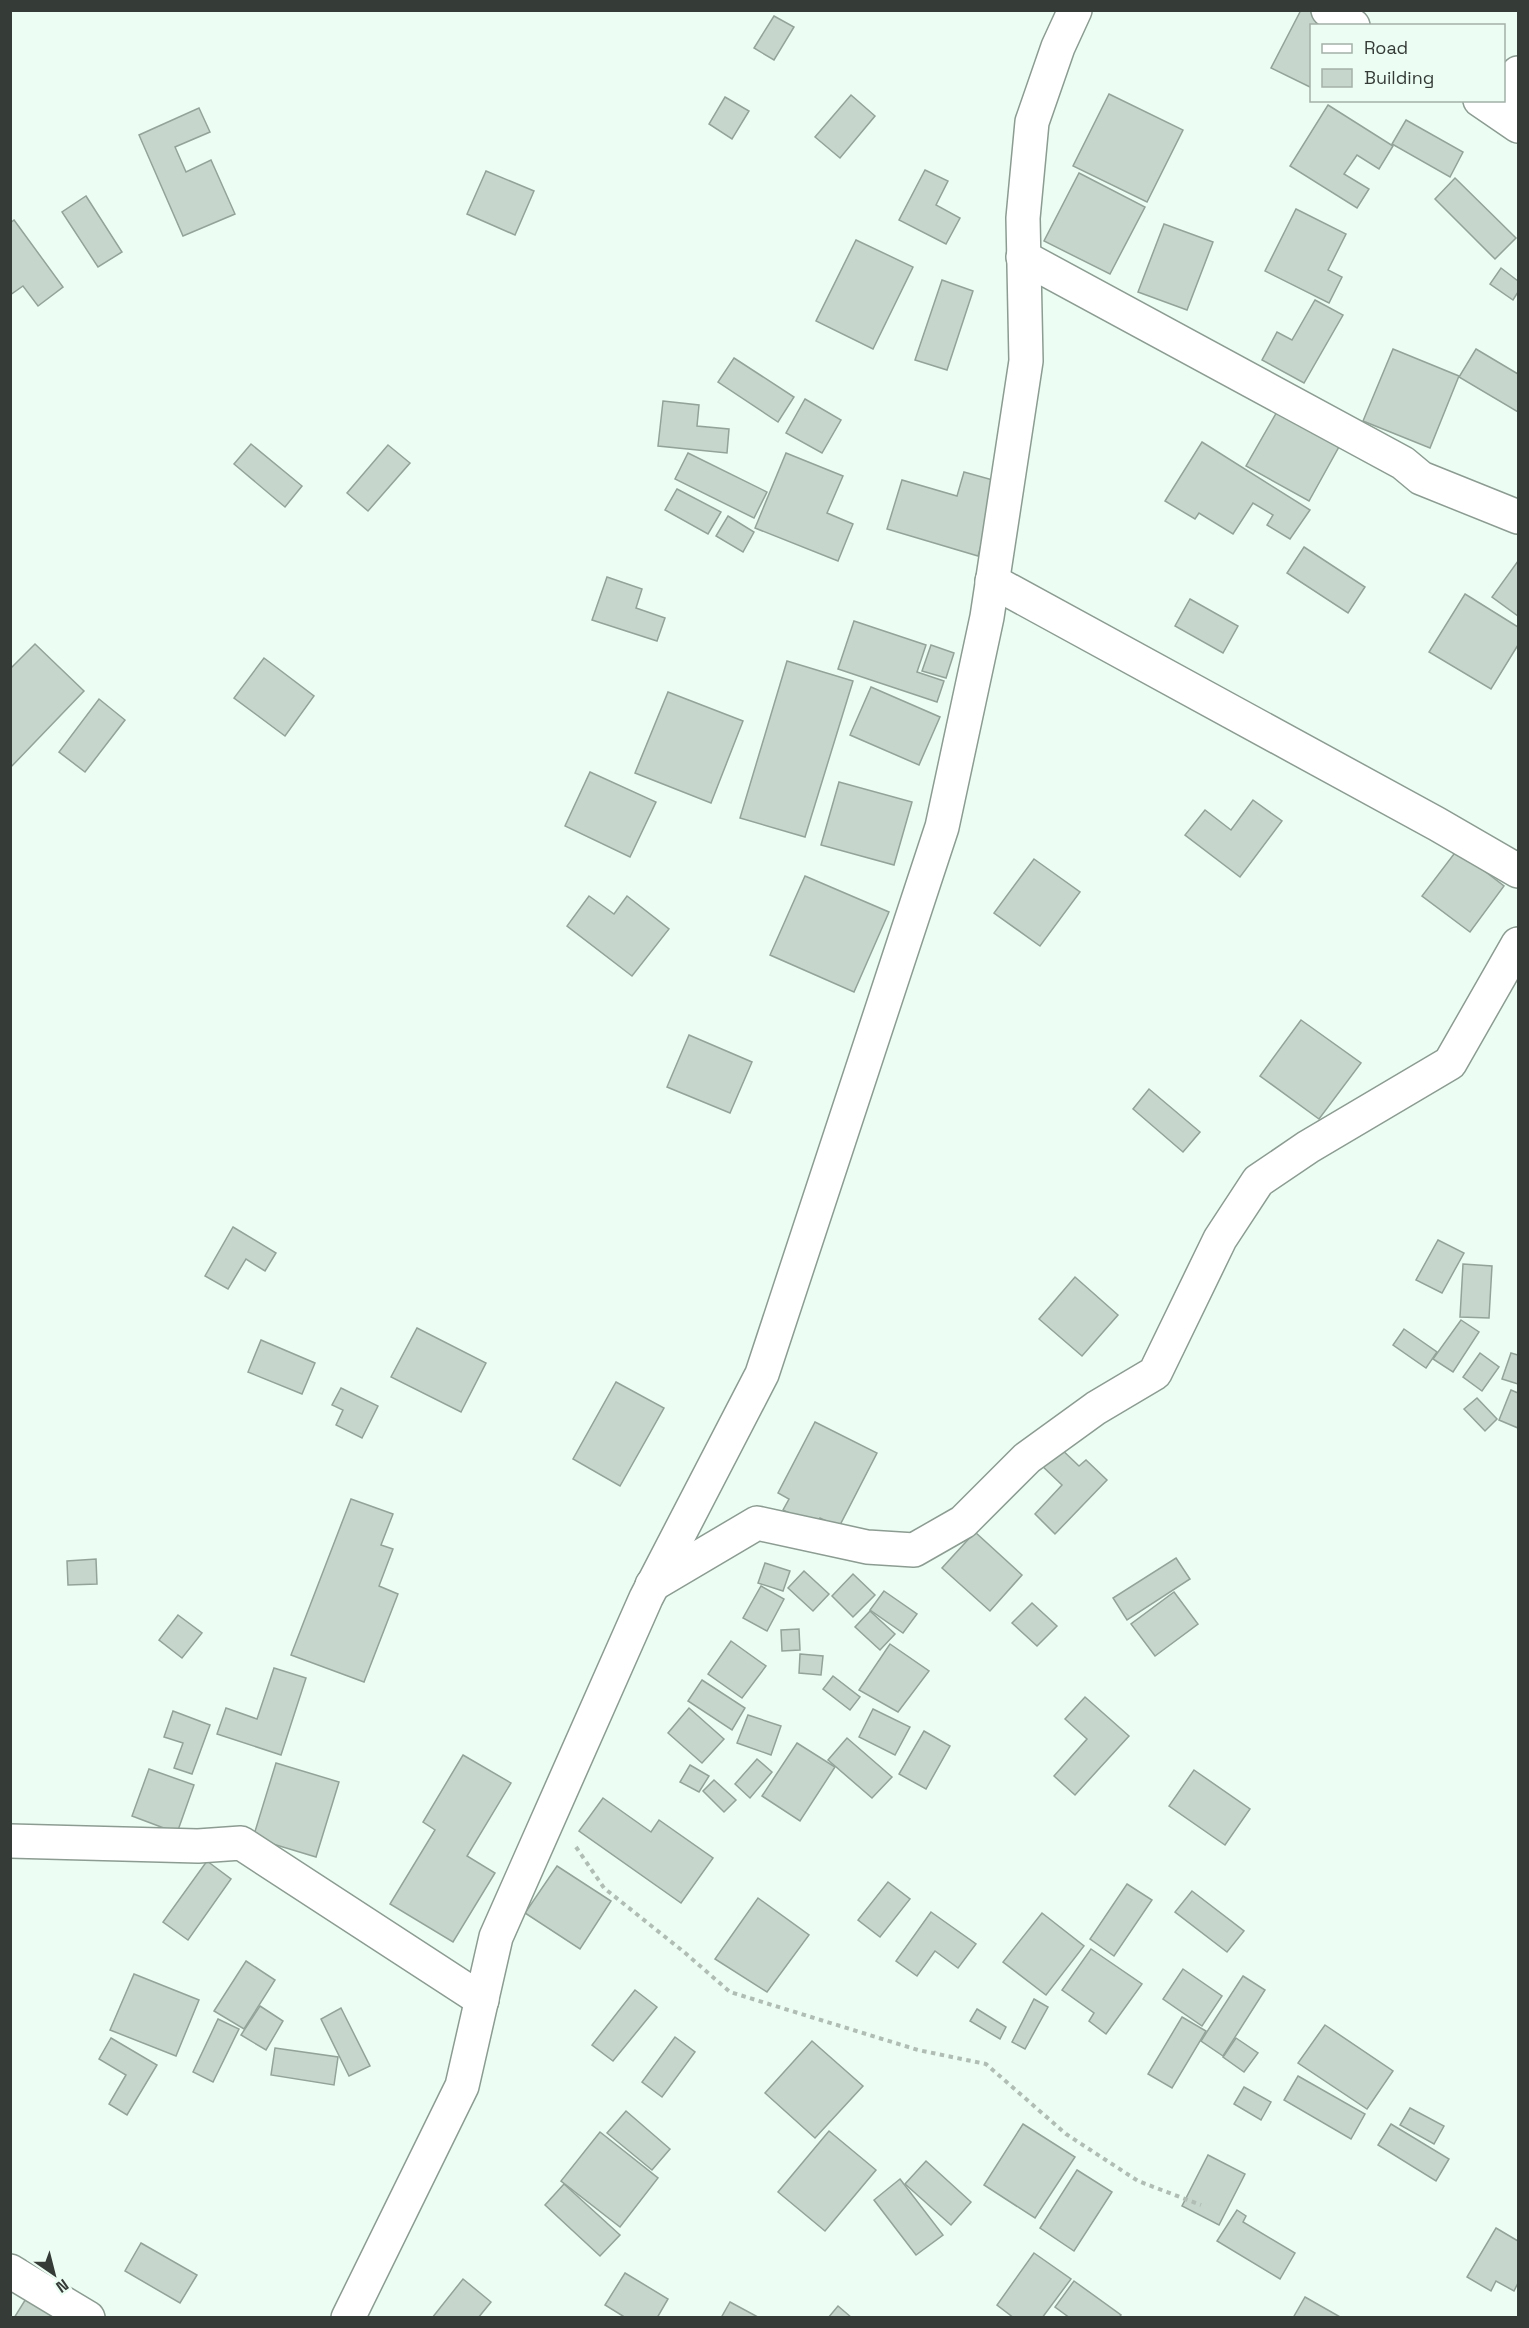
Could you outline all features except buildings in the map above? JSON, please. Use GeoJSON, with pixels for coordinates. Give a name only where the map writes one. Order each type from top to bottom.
{"type":"FeatureCollection","features":[{"type":"Feature","properties":{"kind":"street"},"geometry":{"type":"LineString","coordinates":[[348,2318],[462,2086],[496,1937],[652,1585],[762,1374],[942,827],[987,617],[1026,361],[1023,218],[1032,122],[1058,47],[1075,10]]}},
{"type":"Feature","properties":{"kind":"street"},"geometry":{"type":"LineString","coordinates":[[1328,10],[1350,24]]}},
{"type":"Feature","properties":{"kind":"street"},"geometry":{"type":"LineString","coordinates":[[1505,100],[1518,74]]}},
{"type":"Feature","properties":{"kind":"street"},"geometry":{"type":"LineString","coordinates":[[1023,257],[1403,463],[1421,478],[1518,517]]}},
{"type":"Feature","properties":{"kind":"street"},"geometry":{"type":"LineString","coordinates":[[992,581],[1437,824],[1518,871]]}},
{"type":"Feature","properties":{"kind":"street"},"geometry":{"type":"LineString","coordinates":[[652,1585],[757,1523],[867,1547],[914,1550],[963,1522],[1027,1458],[1096,1408],[1155,1372],[1220,1239],[1258,1181],[1308,1147],[1450,1063],[1518,944]]}},
{"type":"Feature","properties":{"kind":"street"},"geometry":{"type":"LineString","coordinates":[[10,1841],[198,1846],[241,1844],[482,2000]]}},
{"type":"Feature","properties":{"kind":"street"},"geometry":{"type":"LineString","coordinates":[[10,2271],[88,2318]]}},
{"type":"Feature","properties":{"kind":"path"},"geometry":{"type":"LineString","coordinates":[[551,1812],[604,1888],[730,1992],[918,2050],[986,2064],[1075,2140],[1138,2181],[1201,2205]]}}]}
